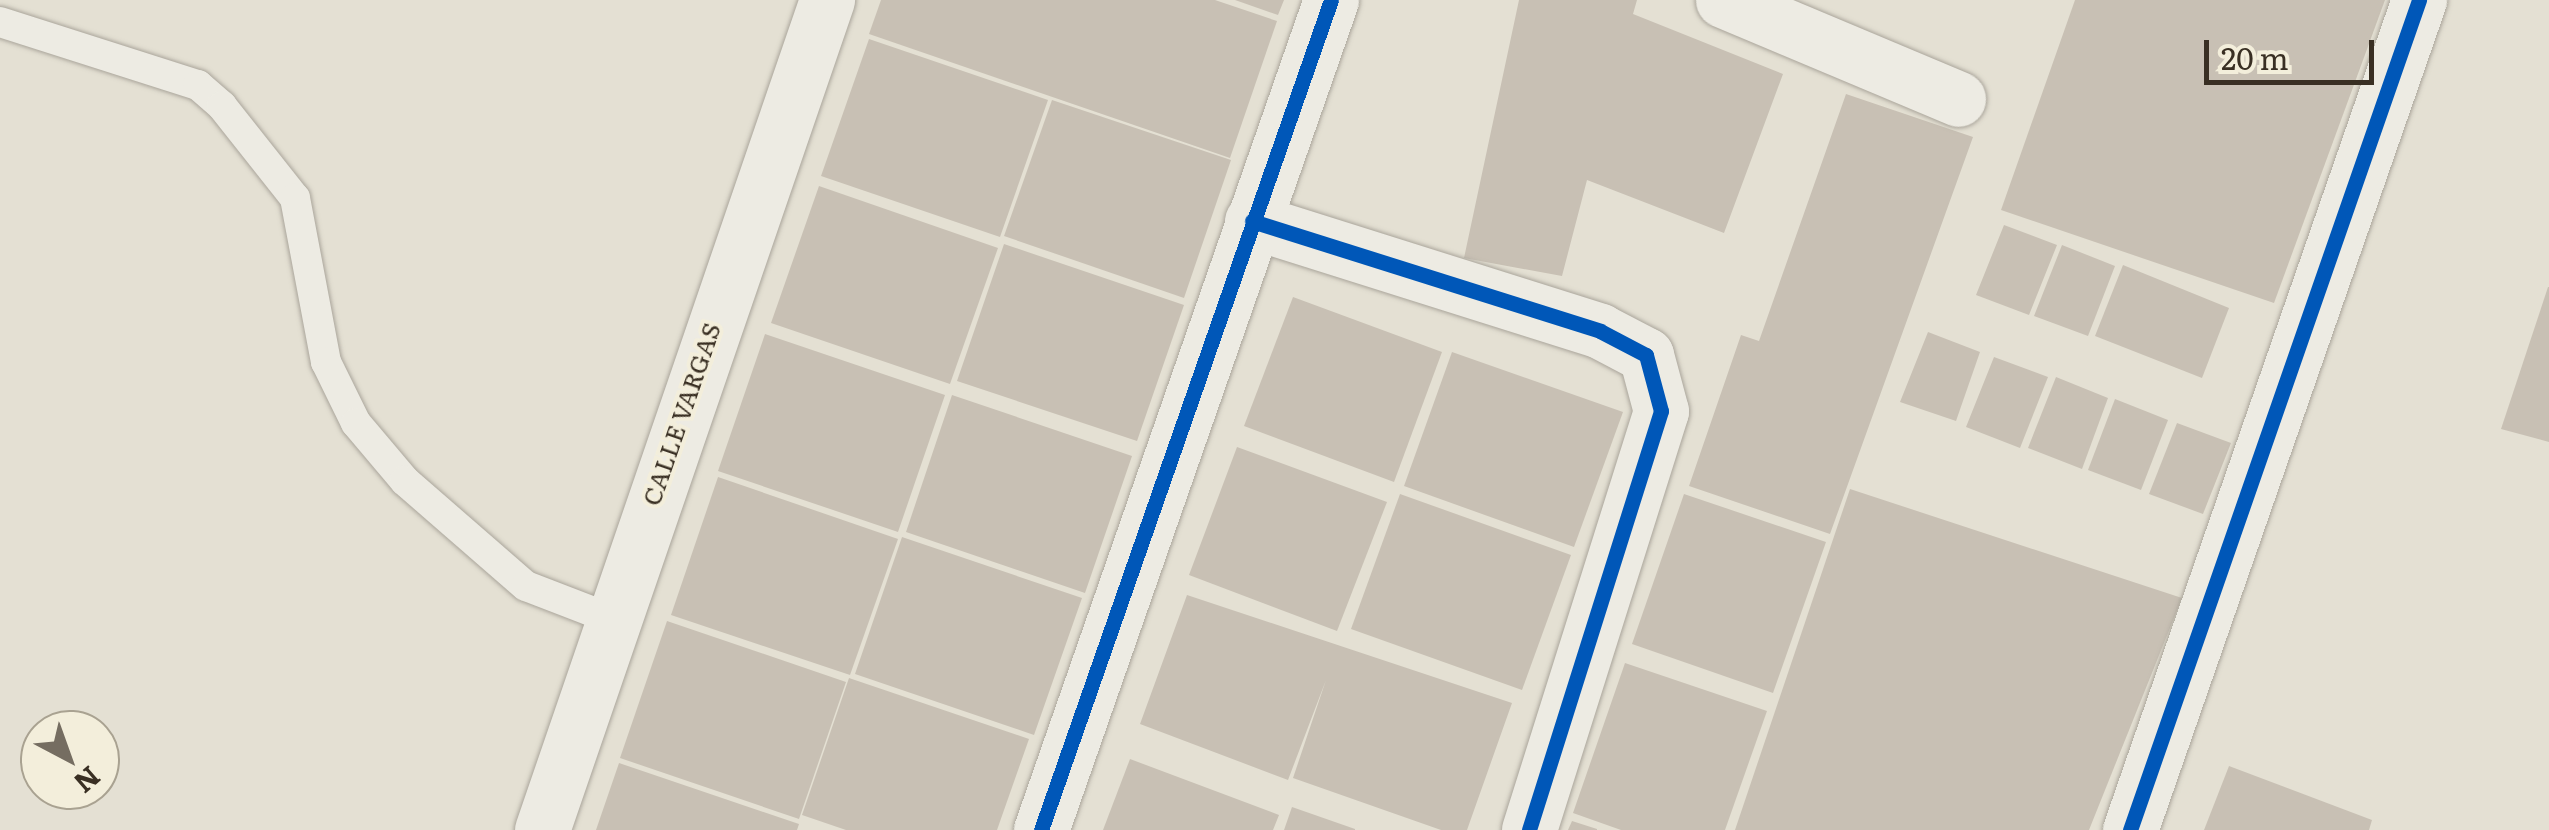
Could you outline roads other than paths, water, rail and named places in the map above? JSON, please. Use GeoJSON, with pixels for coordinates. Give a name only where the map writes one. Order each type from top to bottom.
{"type":"FeatureCollection","features":[{"type":"Feature","properties":{"kind":"street","name":"CALLE VARGAS"},"geometry":{"type":"LineString","coordinates":[[542,830],[610,618],[827,0]]}},
{"type":"Feature","properties":{"kind":"street"},"geometry":{"type":"LineString","coordinates":[[1041,830],[1332,0]]}},
{"type":"Feature","properties":{"kind":"street"},"geometry":{"type":"LineString","coordinates":[[1723,0],[1958,99]]}},
{"type":"Feature","properties":{"kind":"street"},"geometry":{"type":"LineString","coordinates":[[2130,830],[2419,0]]}},
{"type":"Feature","properties":{"kind":"street"},"geometry":{"type":"LineString","coordinates":[[1252,221],[1600,331],[1646,356],[1661,411],[1529,830]]}},
{"type":"Feature","properties":{"kind":"lane"},"geometry":{"type":"LineString","coordinates":[[0,22],[198,85],[222,106],[295,198],[326,362],[356,423],[404,481],[526,586],[610,618]]}}]}
